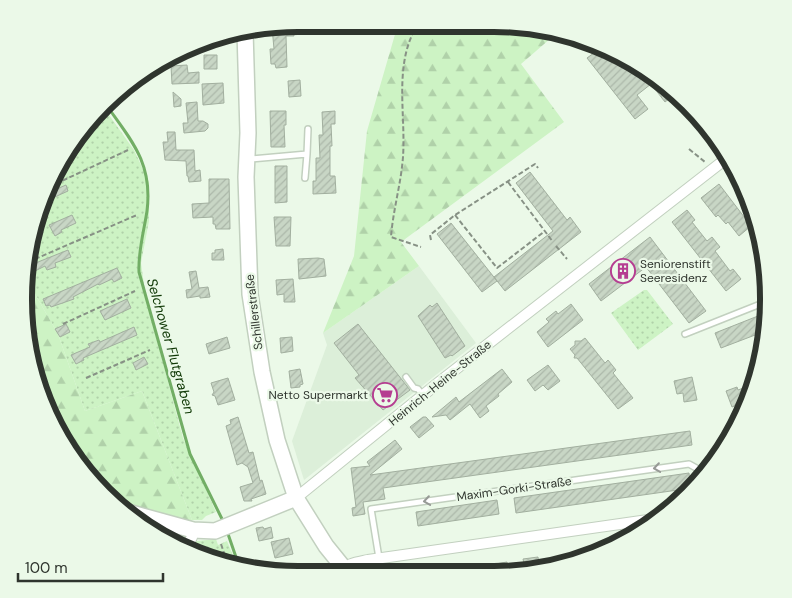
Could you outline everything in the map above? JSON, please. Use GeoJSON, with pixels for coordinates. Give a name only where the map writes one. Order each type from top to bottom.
{"type":"FeatureCollection","features":[{"type":"Feature","properties":{"kind":"street","name":"Schillerstraße"},"geometry":{"type":"LineString","coordinates":[[245,38],[250,294],[262,372],[274,427],[296,498],[341,566]]}},
{"type":"Feature","properties":{"kind":"street","name":"Heinrich-Heine-Straße"},"geometry":{"type":"LineString","coordinates":[[146,517],[218,537],[237,523],[296,498],[423,395],[722,162]]}},
{"type":"Feature","properties":{"kind":"street"},"geometry":{"type":"LineString","coordinates":[[349,566],[353,563],[379,558],[641,521]]}},
{"type":"Feature","properties":{"kind":"street"},"geometry":{"type":"LineString","coordinates":[[189,542],[193,530]]}},
{"type":"Feature","properties":{"kind":"lane"},"geometry":{"type":"LineString","coordinates":[[304,178],[308,129]]}},
{"type":"Feature","properties":{"kind":"lane"},"geometry":{"type":"LineString","coordinates":[[247,159],[307,154]]}},
{"type":"Feature","properties":{"kind":"lane"},"geometry":{"type":"LineString","coordinates":[[685,334],[760,304]]}},
{"type":"Feature","properties":{"kind":"lane"},"geometry":{"type":"LineString","coordinates":[[406,377],[414,388],[418,389],[423,395]]}},
{"type":"Feature","properties":{"kind":"lane","name":"Maxim-Gorki-Straße"},"geometry":{"type":"LineString","coordinates":[[379,558],[371,509],[689,464],[698,469]]}},
{"type":"Feature","properties":{"kind":"path"},"geometry":{"type":"LineString","coordinates":[[415,32],[408,48],[403,72],[403,158],[391,237],[421,247]]}},
{"type":"Feature","properties":{"kind":"path"},"geometry":{"type":"LineString","coordinates":[[690,149],[708,164]]}},
{"type":"Feature","properties":{"kind":"path"},"geometry":{"type":"LineString","coordinates":[[60,182],[128,150]]}},
{"type":"Feature","properties":{"kind":"path"},"geometry":{"type":"LineString","coordinates":[[430,240],[430,235],[455,215],[535,164],[538,168]]}},
{"type":"Feature","properties":{"kind":"path"},"geometry":{"type":"LineString","coordinates":[[507,181],[553,242]]}},
{"type":"Feature","properties":{"kind":"path"},"geometry":{"type":"LineString","coordinates":[[36,259],[137,215]]}},
{"type":"Feature","properties":{"kind":"path"},"geometry":{"type":"LineString","coordinates":[[455,215],[497,268],[545,231]]}},
{"type":"Feature","properties":{"kind":"path"},"geometry":{"type":"LineString","coordinates":[[556,246],[567,259]]}},
{"type":"Feature","properties":{"kind":"path"},"geometry":{"type":"LineString","coordinates":[[63,324],[135,291]]}},
{"type":"Feature","properties":{"kind":"path"},"geometry":{"type":"LineString","coordinates":[[86,378],[150,350]]}},
{"type":"Feature","properties":{"kind":"path"},"geometry":{"type":"LineString","coordinates":[[218,537],[224,554]]}},
{"type":"Feature","properties":{"kind":"shaded area"},"geometry":{"type":"Polygon","coordinates":[[[419,266],[476,343],[304,480],[292,441],[327,345],[323,333],[419,266]]]}},
{"type":"Feature","properties":{"kind":"green space"},"geometry":{"type":"Polygon","coordinates":[[[396,32],[493,32],[550,39],[521,64],[564,122],[401,242],[419,266],[323,333],[354,256],[367,131],[396,32]]]}},
{"type":"Feature","properties":{"kind":"green space"},"geometry":{"type":"Polygon","coordinates":[[[108,114],[134,150],[149,182],[149,221],[141,263],[146,299],[183,438],[216,512],[202,520],[192,520],[142,391],[85,411],[58,334],[33,290],[38,247],[47,213],[60,181],[77,151],[108,114]]]}},
{"type":"Feature","properties":{"kind":"green space"},"geometry":{"type":"Polygon","coordinates":[[[33,290],[58,334],[85,411],[142,391],[192,520],[197,541],[195,544],[151,521],[123,499],[99,475],[77,447],[60,417],[42,368],[35,334],[33,290]]]}},
{"type":"Feature","properties":{"kind":"green space"},"geometry":{"type":"Polygon","coordinates":[[[644,290],[647,290],[673,324],[638,350],[611,313],[644,290]]]}},
{"type":"Feature","properties":{"kind":"green space"},"geometry":{"type":"Polygon","coordinates":[[[216,539],[218,545],[227,541],[233,557],[195,544],[197,541],[216,539]]]}},
{"type":"Feature","properties":{"kind":"building"},"geometry":{"type":"Polygon","coordinates":[[[294,32],[294,36],[286,36],[287,67],[276,68],[275,64],[271,64],[270,49],[274,49],[273,34],[294,32]]]}},
{"type":"Feature","properties":{"kind":"building"},"geometry":{"type":"Polygon","coordinates":[[[595,53],[626,68],[650,84],[637,95],[648,109],[635,119],[587,58],[595,53]]]}},
{"type":"Feature","properties":{"kind":"building"},"geometry":{"type":"Polygon","coordinates":[[[204,55],[217,55],[217,69],[204,69],[204,55]]]}},
{"type":"Feature","properties":{"kind":"building"},"geometry":{"type":"Polygon","coordinates":[[[187,65],[188,73],[199,72],[199,83],[172,84],[171,66],[187,65]]]}},
{"type":"Feature","properties":{"kind":"building"},"geometry":{"type":"Polygon","coordinates":[[[300,80],[301,96],[289,97],[288,81],[300,80]]]}},
{"type":"Feature","properties":{"kind":"building"},"geometry":{"type":"Polygon","coordinates":[[[223,83],[224,103],[203,105],[202,84],[223,83]]]}},
{"type":"Feature","properties":{"kind":"building"},"geometry":{"type":"Polygon","coordinates":[[[653,86],[669,99],[665,102],[653,86]]]}},
{"type":"Feature","properties":{"kind":"building"},"geometry":{"type":"Polygon","coordinates":[[[173,92],[181,99],[181,106],[174,107],[173,92]]]}},
{"type":"Feature","properties":{"kind":"building"},"geometry":{"type":"Polygon","coordinates":[[[197,102],[198,121],[208,124],[208,128],[205,131],[184,133],[183,123],[188,123],[186,103],[197,102]]]}},
{"type":"Feature","properties":{"kind":"building"},"geometry":{"type":"Polygon","coordinates":[[[270,111],[286,111],[286,125],[284,125],[285,147],[271,147],[270,111]]]}},
{"type":"Feature","properties":{"kind":"building"},"geometry":{"type":"Polygon","coordinates":[[[335,111],[335,124],[331,124],[330,176],[335,176],[336,193],[313,194],[313,181],[316,181],[316,158],[320,158],[319,135],[323,135],[322,112],[335,111]]]}},
{"type":"Feature","properties":{"kind":"building"},"geometry":{"type":"Polygon","coordinates":[[[167,132],[175,132],[176,150],[194,150],[195,171],[200,170],[201,181],[189,182],[186,161],[165,160],[163,142],[168,142],[167,132]]]}},
{"type":"Feature","properties":{"kind":"building"},"geometry":{"type":"Polygon","coordinates":[[[275,166],[287,166],[287,202],[275,203],[275,166]]]}},
{"type":"Feature","properties":{"kind":"building"},"geometry":{"type":"Polygon","coordinates":[[[530,172],[567,220],[570,217],[581,232],[505,291],[494,277],[553,231],[516,183],[530,172]]]}},
{"type":"Feature","properties":{"kind":"building"},"geometry":{"type":"Polygon","coordinates":[[[209,179],[229,179],[230,229],[216,229],[215,224],[213,224],[213,217],[193,218],[192,204],[209,203],[209,179]]]}},
{"type":"Feature","properties":{"kind":"building"},"geometry":{"type":"Polygon","coordinates":[[[719,184],[747,221],[749,227],[739,236],[728,222],[726,224],[718,215],[716,217],[701,198],[719,184]]]}},
{"type":"Feature","properties":{"kind":"building"},"geometry":{"type":"Polygon","coordinates":[[[66,185],[68,191],[53,198],[56,189],[66,185]]]}},
{"type":"Feature","properties":{"kind":"building"},"geometry":{"type":"Polygon","coordinates":[[[687,210],[695,220],[692,222],[707,241],[712,237],[720,247],[715,251],[730,271],[733,269],[741,279],[726,291],[672,222],[687,210]]]}},
{"type":"Feature","properties":{"kind":"building"},"geometry":{"type":"Polygon","coordinates":[[[72,215],[76,223],[61,230],[62,232],[55,236],[49,225],[72,215]]]}},
{"type":"Feature","properties":{"kind":"building"},"geometry":{"type":"Polygon","coordinates":[[[274,217],[291,217],[290,246],[276,246],[274,217]]]}},
{"type":"Feature","properties":{"kind":"building"},"geometry":{"type":"Polygon","coordinates":[[[451,223],[497,281],[482,292],[437,234],[451,223]]]}},
{"type":"Feature","properties":{"kind":"building"},"geometry":{"type":"Polygon","coordinates":[[[650,237],[706,311],[689,323],[646,267],[601,301],[589,284],[650,237]]]}},
{"type":"Feature","properties":{"kind":"building"},"geometry":{"type":"Polygon","coordinates":[[[223,249],[224,260],[212,260],[212,253],[215,253],[215,250],[223,249]]]}},
{"type":"Feature","properties":{"kind":"building"},"geometry":{"type":"Polygon","coordinates":[[[68,250],[71,257],[55,263],[56,267],[47,270],[45,266],[34,271],[35,263],[68,250]]]}},
{"type":"Feature","properties":{"kind":"building"},"geometry":{"type":"Polygon","coordinates":[[[298,259],[324,259],[326,276],[299,279],[298,259]]]}},
{"type":"Feature","properties":{"kind":"building"},"geometry":{"type":"Polygon","coordinates":[[[117,268],[122,278],[114,282],[112,279],[98,284],[73,297],[74,299],[51,307],[50,305],[46,306],[43,299],[117,268]]]}},
{"type":"Feature","properties":{"kind":"building"},"geometry":{"type":"Polygon","coordinates":[[[196,271],[199,288],[208,287],[210,297],[187,298],[186,290],[192,289],[189,272],[196,271]]]}},
{"type":"Feature","properties":{"kind":"building"},"geometry":{"type":"Polygon","coordinates":[[[293,279],[295,302],[284,302],[284,294],[277,295],[276,280],[293,279]]]}},
{"type":"Feature","properties":{"kind":"building"},"geometry":{"type":"Polygon","coordinates":[[[127,299],[131,308],[105,320],[100,311],[127,299]]]}},
{"type":"Feature","properties":{"kind":"building"},"geometry":{"type":"Polygon","coordinates":[[[437,303],[465,346],[452,356],[445,358],[418,316],[430,305],[432,307],[437,303]]]}},
{"type":"Feature","properties":{"kind":"building"},"geometry":{"type":"Polygon","coordinates":[[[571,304],[583,320],[548,347],[537,332],[549,322],[546,319],[556,311],[558,314],[571,304]]]}},
{"type":"Feature","properties":{"kind":"building"},"geometry":{"type":"Polygon","coordinates":[[[759,316],[757,334],[721,348],[715,333],[759,316]]]}},
{"type":"Feature","properties":{"kind":"building"},"geometry":{"type":"Polygon","coordinates":[[[66,324],[70,332],[60,337],[55,329],[66,324]]]}},
{"type":"Feature","properties":{"kind":"building"},"geometry":{"type":"Polygon","coordinates":[[[358,324],[410,390],[383,410],[355,378],[359,375],[334,343],[358,324]]]}},
{"type":"Feature","properties":{"kind":"building"},"geometry":{"type":"Polygon","coordinates":[[[134,327],[137,335],[83,358],[84,360],[76,364],[71,355],[90,347],[88,344],[99,340],[100,342],[134,327]]]}},
{"type":"Feature","properties":{"kind":"building"},"geometry":{"type":"Polygon","coordinates":[[[227,337],[230,348],[209,354],[206,344],[227,337]]]}},
{"type":"Feature","properties":{"kind":"building"},"geometry":{"type":"Polygon","coordinates":[[[292,337],[293,351],[281,353],[280,338],[292,337]]]}},
{"type":"Feature","properties":{"kind":"building"},"geometry":{"type":"Polygon","coordinates":[[[585,338],[605,363],[608,360],[616,370],[613,373],[633,398],[618,409],[577,358],[574,358],[575,355],[570,349],[575,345],[575,341],[581,341],[585,338]]]}},
{"type":"Feature","properties":{"kind":"building"},"geometry":{"type":"Polygon","coordinates":[[[144,357],[148,364],[136,370],[133,363],[144,357]]]}},
{"type":"Feature","properties":{"kind":"building"},"geometry":{"type":"Polygon","coordinates":[[[548,365],[560,381],[548,390],[543,385],[535,391],[527,380],[548,365]]]}},
{"type":"Feature","properties":{"kind":"building"},"geometry":{"type":"Polygon","coordinates":[[[300,369],[303,384],[300,387],[291,388],[289,371],[300,369]]]}},
{"type":"Feature","properties":{"kind":"building"},"geometry":{"type":"Polygon","coordinates":[[[502,369],[512,382],[486,406],[489,411],[480,418],[470,404],[450,420],[446,415],[432,417],[456,397],[459,402],[502,369]]]}},
{"type":"Feature","properties":{"kind":"building"},"geometry":{"type":"Polygon","coordinates":[[[692,377],[697,400],[684,402],[683,393],[677,394],[674,381],[692,377]]]}},
{"type":"Feature","properties":{"kind":"building"},"geometry":{"type":"Polygon","coordinates":[[[228,378],[235,400],[218,405],[215,396],[212,395],[214,392],[211,383],[228,378]]]}},
{"type":"Feature","properties":{"kind":"building"},"geometry":{"type":"Polygon","coordinates":[[[737,387],[738,390],[744,388],[737,405],[732,407],[726,391],[737,387]]]}},
{"type":"Feature","properties":{"kind":"building"},"geometry":{"type":"Polygon","coordinates":[[[238,417],[249,453],[253,452],[260,481],[262,480],[266,494],[251,499],[252,501],[244,501],[240,487],[253,483],[248,467],[242,463],[237,465],[226,426],[231,424],[230,420],[238,417]]]}},
{"type":"Feature","properties":{"kind":"building"},"geometry":{"type":"Polygon","coordinates":[[[423,417],[426,417],[434,426],[419,438],[410,427],[423,417]]]}},
{"type":"Feature","properties":{"kind":"building"},"geometry":{"type":"Polygon","coordinates":[[[690,431],[692,445],[383,488],[385,499],[363,502],[365,514],[353,516],[352,508],[356,507],[351,468],[370,466],[367,462],[395,440],[402,449],[370,475],[690,431]]]}},
{"type":"Feature","properties":{"kind":"building"},"geometry":{"type":"Polygon","coordinates":[[[689,473],[690,478],[678,490],[516,513],[514,498],[689,473]]]}},
{"type":"Feature","properties":{"kind":"building"},"geometry":{"type":"Polygon","coordinates":[[[497,500],[499,514],[418,526],[416,512],[497,500]]]}},
{"type":"Feature","properties":{"kind":"building"},"geometry":{"type":"Polygon","coordinates":[[[263,527],[264,529],[271,527],[273,538],[259,541],[256,528],[263,527]]]}},
{"type":"Feature","properties":{"kind":"building"},"geometry":{"type":"Polygon","coordinates":[[[289,538],[293,554],[275,558],[271,542],[289,538]]]}},
{"type":"Feature","properties":{"kind":"building"},"geometry":{"type":"Polygon","coordinates":[[[538,557],[539,561],[524,563],[523,559],[538,557]]]}},
{"type":"Feature","properties":{"kind":"building"},"geometry":{"type":"Polygon","coordinates":[[[507,562],[507,565],[490,566],[507,562]]]}},
{"type":"Feature","properties":{"kind":"waterway","name":"Selchower Flutgraben"},"geometry":{"type":"LineString","coordinates":[[111,111],[132,142],[144,166],[148,194],[139,256],[139,272],[190,454],[224,523]]}},
{"type":"Feature","properties":{"kind":"waterway","name":"Selchower Flutgraben"},"geometry":{"type":"LineString","coordinates":[[227,531],[236,557]]}},
{"type":"Feature","properties":{"kind":"place","name":"Seniorenstift Seeresidenz"},"geometry":{"type":"Point","coordinates":[623,271]}},
{"type":"Feature","properties":{"kind":"place","name":"Netto Supermarkt"},"geometry":{"type":"Point","coordinates":[385,395]}}]}
